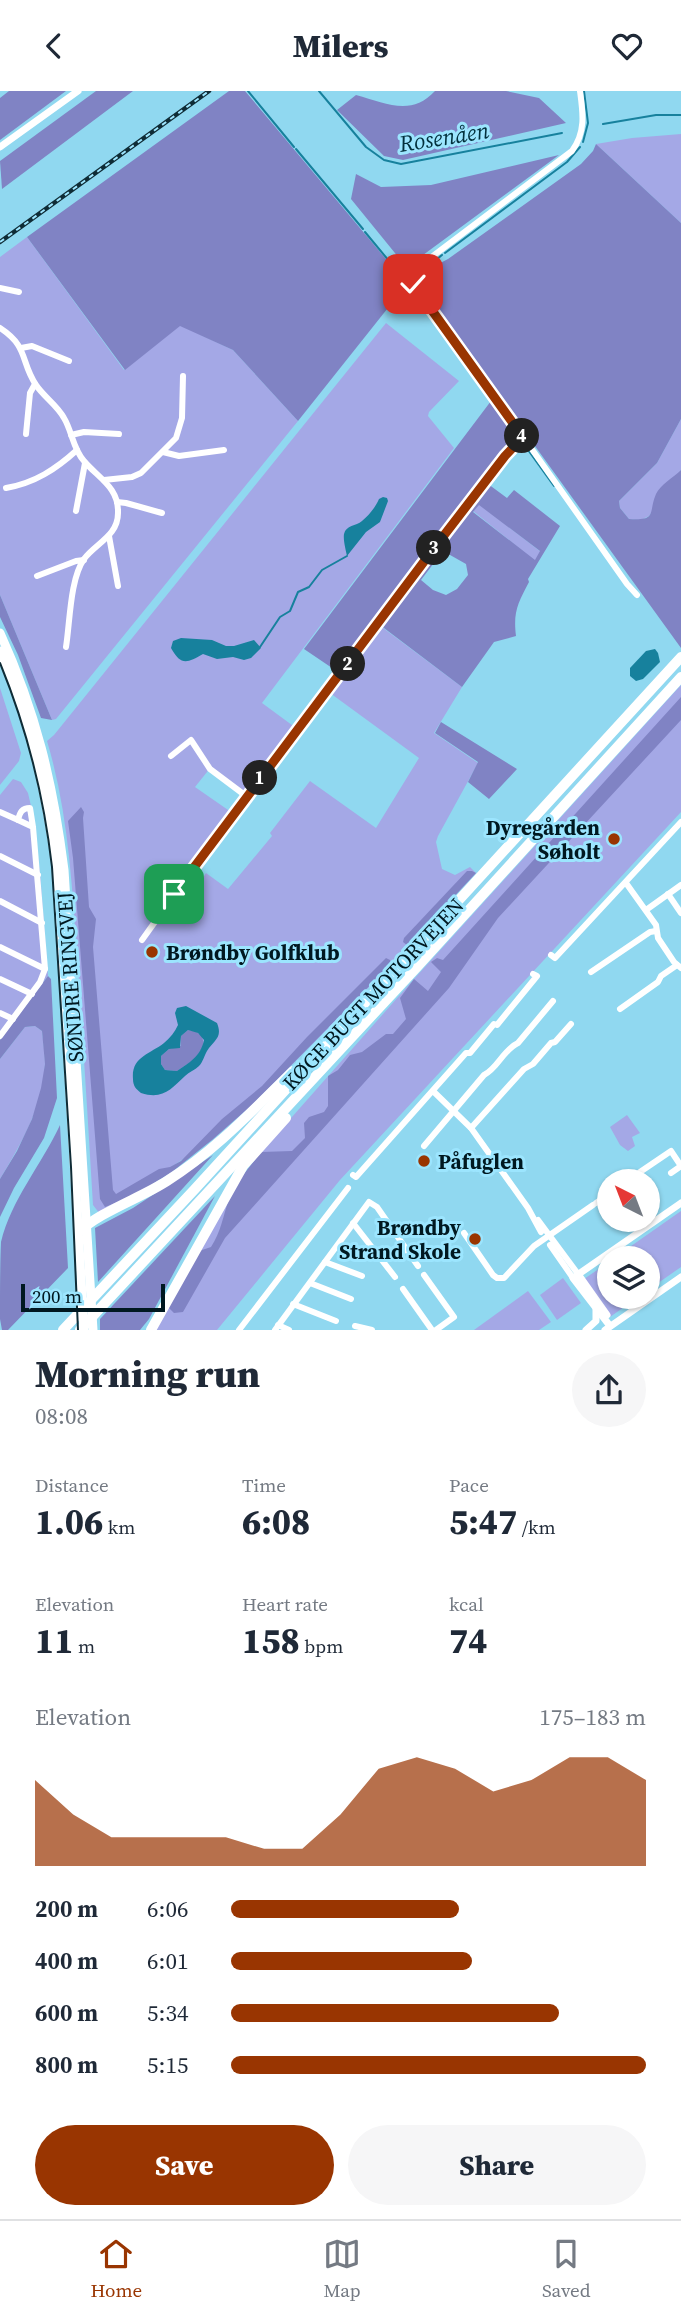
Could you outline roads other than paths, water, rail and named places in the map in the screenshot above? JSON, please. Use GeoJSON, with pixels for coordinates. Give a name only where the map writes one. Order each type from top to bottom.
{"type":"FeatureCollection","features":[{"type":"Feature","properties":{"kind":"highway","name":"KØGE BUGT MOTORVEJEN"},"geometry":{"type":"LineString","coordinates":[[66,1327],[681,657]]}},
{"type":"Feature","properties":{"kind":"highway","name":"KØGE BUGT MOTORVEJEN"},"geometry":{"type":"LineString","coordinates":[[82,1330],[681,677]]}},
{"type":"Feature","properties":{"kind":"highway"},"geometry":{"type":"LineString","coordinates":[[151,1330],[243,1166],[413,975],[416,967]]}},
{"type":"Feature","properties":{"kind":"highway"},"geometry":{"type":"LineString","coordinates":[[82,1229],[143,1196],[201,1158],[247,1116],[391,972]]}},
{"type":"Feature","properties":{"kind":"main road","name":"SØNDRE RINGVEJ"},"geometry":{"type":"LineString","coordinates":[[0,633],[24,691],[39,737],[57,810],[64,870],[82,1229],[82,1330]]}},
{"type":"Feature","properties":{"kind":"main road","name":"SØNDRE RINGVEJ"},"geometry":{"type":"LineString","coordinates":[[0,651],[31,736],[43,782],[52,836],[82,1229],[93,1330]]}},
{"type":"Feature","properties":{"kind":"street"},"geometry":{"type":"LineString","coordinates":[[0,147],[78,91]]}},
{"type":"Feature","properties":{"kind":"street"},"geometry":{"type":"LineString","coordinates":[[580,91],[582,129],[572,151],[417,268],[412,277],[413,284],[452,341],[627,584],[637,594]]}},
{"type":"Feature","properties":{"kind":"street"},"geometry":{"type":"LineString","coordinates":[[0,288],[19,292]]}},
{"type":"Feature","properties":{"kind":"street"},"geometry":{"type":"LineString","coordinates":[[0,328],[21,348],[35,384],[58,410],[85,463],[110,485],[117,502],[117,519],[109,536],[84,560],[76,578],[66,647]]}},
{"type":"Feature","properties":{"kind":"street"},"geometry":{"type":"LineString","coordinates":[[21,348],[32,346],[69,361]]}},
{"type":"Feature","properties":{"kind":"street"},"geometry":{"type":"LineString","coordinates":[[104,480],[132,477],[141,473],[176,438],[180,428],[183,376]]}},
{"type":"Feature","properties":{"kind":"street"},"geometry":{"type":"LineString","coordinates":[[26,433],[30,393],[35,384]]}},
{"type":"Feature","properties":{"kind":"street"},"geometry":{"type":"LineString","coordinates":[[71,435],[83,432],[119,434]]}},
{"type":"Feature","properties":{"kind":"street"},"geometry":{"type":"LineString","coordinates":[[142,940],[246,796],[505,456],[523,437]]}},
{"type":"Feature","properties":{"kind":"street"},"geometry":{"type":"LineString","coordinates":[[6,488],[38,479],[77,450]]}},
{"type":"Feature","properties":{"kind":"street"},"geometry":{"type":"LineString","coordinates":[[163,452],[179,456],[223,450]]}},
{"type":"Feature","properties":{"kind":"street"},"geometry":{"type":"LineString","coordinates":[[76,511],[85,463]]}},
{"type":"Feature","properties":{"kind":"street"},"geometry":{"type":"LineString","coordinates":[[117,502],[162,513]]}},
{"type":"Feature","properties":{"kind":"street"},"geometry":{"type":"LineString","coordinates":[[109,536],[118,586]]}},
{"type":"Feature","properties":{"kind":"street"},"geometry":{"type":"LineString","coordinates":[[37,576],[84,560]]}},
{"type":"Feature","properties":{"kind":"street"},"geometry":{"type":"LineString","coordinates":[[170,756],[191,740],[209,769],[246,796]]}},
{"type":"Feature","properties":{"kind":"street"},"geometry":{"type":"LineString","coordinates":[[0,1036],[32,995],[45,969],[30,808],[22,810],[18,820]]}},
{"type":"Feature","properties":{"kind":"street"},"geometry":{"type":"LineString","coordinates":[[0,812],[33,827]]}},
{"type":"Feature","properties":{"kind":"street"},"geometry":{"type":"LineString","coordinates":[[551,955],[555,958],[681,823]]}},
{"type":"Feature","properties":{"kind":"street"},"geometry":{"type":"LineString","coordinates":[[0,856],[38,875]]}},
{"type":"Feature","properties":{"kind":"street"},"geometry":{"type":"LineString","coordinates":[[620,1009],[658,982],[661,976],[680,967],[658,938],[656,925],[625,883]]}},
{"type":"Feature","properties":{"kind":"street"},"geometry":{"type":"LineString","coordinates":[[646,910],[681,885]]}},
{"type":"Feature","properties":{"kind":"street"},"geometry":{"type":"LineString","coordinates":[[668,894],[681,913]]}},
{"type":"Feature","properties":{"kind":"street"},"geometry":{"type":"LineString","coordinates":[[0,901],[42,923]]}},
{"type":"Feature","properties":{"kind":"street"},"geometry":{"type":"LineString","coordinates":[[591,972],[650,932],[656,931]]}},
{"type":"Feature","properties":{"kind":"street"},"geometry":{"type":"LineString","coordinates":[[0,947],[45,969]]}},
{"type":"Feature","properties":{"kind":"street"},"geometry":{"type":"LineString","coordinates":[[353,1175],[356,1177],[466,1053],[470,1053],[494,1024],[497,1025],[537,976],[533,974]]}},
{"type":"Feature","properties":{"kind":"street"},"geometry":{"type":"LineString","coordinates":[[0,979],[32,995]]}},
{"type":"Feature","properties":{"kind":"street"},"geometry":{"type":"LineString","coordinates":[[424,1146],[454,1109],[553,1001]]}},
{"type":"Feature","properties":{"kind":"street"},"geometry":{"type":"LineString","coordinates":[[0,1013],[13,1019]]}},
{"type":"Feature","properties":{"kind":"street"},"geometry":{"type":"LineString","coordinates":[[471,1128],[524,1069],[533,1064],[571,1024]]}},
{"type":"Feature","properties":{"kind":"street"},"geometry":{"type":"LineString","coordinates":[[434,1092],[471,1128],[541,1232]]}},
{"type":"Feature","properties":{"kind":"street"},"geometry":{"type":"LineString","coordinates":[[645,1169],[671,1151],[681,1166],[671,1173]]}},
{"type":"Feature","properties":{"kind":"street"},"geometry":{"type":"LineString","coordinates":[[239,1330],[348,1188]]}},
{"type":"Feature","properties":{"kind":"street"},"geometry":{"type":"LineString","coordinates":[[289,1330],[276,1328],[369,1202],[377,1207],[418,1266]]}},
{"type":"Feature","properties":{"kind":"street"},"geometry":{"type":"LineString","coordinates":[[464,1233],[493,1275],[504,1278],[534,1247],[597,1203]]}},
{"type":"Feature","properties":{"kind":"street"},"geometry":{"type":"LineString","coordinates":[[575,1276],[681,1203]]}},
{"type":"Feature","properties":{"kind":"street"},"geometry":{"type":"LineString","coordinates":[[527,1208],[550,1235],[609,1327]]}},
{"type":"Feature","properties":{"kind":"street"},"geometry":{"type":"LineString","coordinates":[[353,1223],[396,1277]]}},
{"type":"Feature","properties":{"kind":"street"},"geometry":{"type":"LineString","coordinates":[[550,1245],[575,1276],[609,1327]]}},
{"type":"Feature","properties":{"kind":"street"},"geometry":{"type":"LineString","coordinates":[[325,1262],[362,1276]]}},
{"type":"Feature","properties":{"kind":"street"},"geometry":{"type":"LineString","coordinates":[[403,1289],[434,1330],[454,1317],[424,1275]]}},
{"type":"Feature","properties":{"kind":"street"},"geometry":{"type":"LineString","coordinates":[[609,1327],[681,1277]]}},
{"type":"Feature","properties":{"kind":"street"},"geometry":{"type":"LineString","coordinates":[[310,1283],[351,1299]]}},
{"type":"Feature","properties":{"kind":"street"},"geometry":{"type":"LineString","coordinates":[[293,1304],[336,1321]]}},
{"type":"Feature","properties":{"kind":"street"},"geometry":{"type":"LineString","coordinates":[[586,1330],[596,1321],[595,1308]]}},
{"type":"Feature","properties":{"kind":"street"},"geometry":{"type":"LineString","coordinates":[[355,1326],[372,1330]]}},
{"type":"Feature","properties":{"kind":"waterway"},"geometry":{"type":"LineString","coordinates":[[248,91],[294,147]]}},
{"type":"Feature","properties":{"kind":"waterway","name":"Rosenåen"},"geometry":{"type":"LineString","coordinates":[[319,91],[366,147],[384,160],[401,164],[562,133]]}},
{"type":"Feature","properties":{"kind":"waterway"},"geometry":{"type":"LineString","coordinates":[[583,142],[588,123],[584,91]]}},
{"type":"Feature","properties":{"kind":"waterway","name":"Rosenåen"},"geometry":{"type":"LineString","coordinates":[[603,124],[656,115],[681,115]]}},
{"type":"Feature","properties":{"kind":"waterway"},"geometry":{"type":"LineString","coordinates":[[445,253],[567,162],[580,147]]}},
{"type":"Feature","properties":{"kind":"waterway"},"geometry":{"type":"LineString","coordinates":[[296,149],[363,229]]}},
{"type":"Feature","properties":{"kind":"waterway"},"geometry":{"type":"LineString","coordinates":[[365,232],[404,279]]}},
{"type":"Feature","properties":{"kind":"waterway"},"geometry":{"type":"LineString","coordinates":[[418,275],[442,255]]}},
{"type":"Feature","properties":{"kind":"waterway"},"geometry":{"type":"LineString","coordinates":[[417,277],[417,283]]}},
{"type":"Feature","properties":{"kind":"waterway"},"geometry":{"type":"LineString","coordinates":[[408,284],[416,295]]}},
{"type":"Feature","properties":{"kind":"waterway"},"geometry":{"type":"LineString","coordinates":[[420,301],[436,323]]}},
{"type":"Feature","properties":{"kind":"waterway"},"geometry":{"type":"LineString","coordinates":[[462,358],[471,371]]}},
{"type":"Feature","properties":{"kind":"waterway"},"geometry":{"type":"LineString","coordinates":[[473,375],[481,386]]}},
{"type":"Feature","properties":{"kind":"waterway"},"geometry":{"type":"LineString","coordinates":[[484,390],[499,410]]}},
{"type":"Feature","properties":{"kind":"waterway"},"geometry":{"type":"LineString","coordinates":[[510,425],[513,429]]}},
{"type":"Feature","properties":{"kind":"waterway"},"geometry":{"type":"LineString","coordinates":[[514,431],[518,436]]}},
{"type":"Feature","properties":{"kind":"waterway"},"geometry":{"type":"LineString","coordinates":[[523,443],[554,486]]}},
{"type":"Feature","properties":{"kind":"waterway"},"geometry":{"type":"LineString","coordinates":[[260,647],[280,617],[290,611],[298,592],[309,587],[322,570],[347,556]]}},
{"type":"Feature","properties":{"kind":"tram line"},"geometry":{"type":"LineString","coordinates":[[0,663],[33,764],[52,867],[71,1167],[78,1330]]}},
{"type":"Feature","properties":{"kind":"railway"},"geometry":{"type":"LineString","coordinates":[[0,242],[209,91]]}},
{"type":"Feature","properties":{"kind":"place","name":"Dyregården Søholt"},"geometry":{"type":"Point","coordinates":[614,839]}},
{"type":"Feature","properties":{"kind":"place","name":"Brøndby Golfklub"},"geometry":{"type":"Point","coordinates":[152,952]}},
{"type":"Feature","properties":{"kind":"place","name":"Påfuglen"},"geometry":{"type":"Point","coordinates":[424,1161]}},
{"type":"Feature","properties":{"kind":"place","name":"Brøndby Strand Skole"},"geometry":{"type":"Point","coordinates":[475,1239]}}]}
